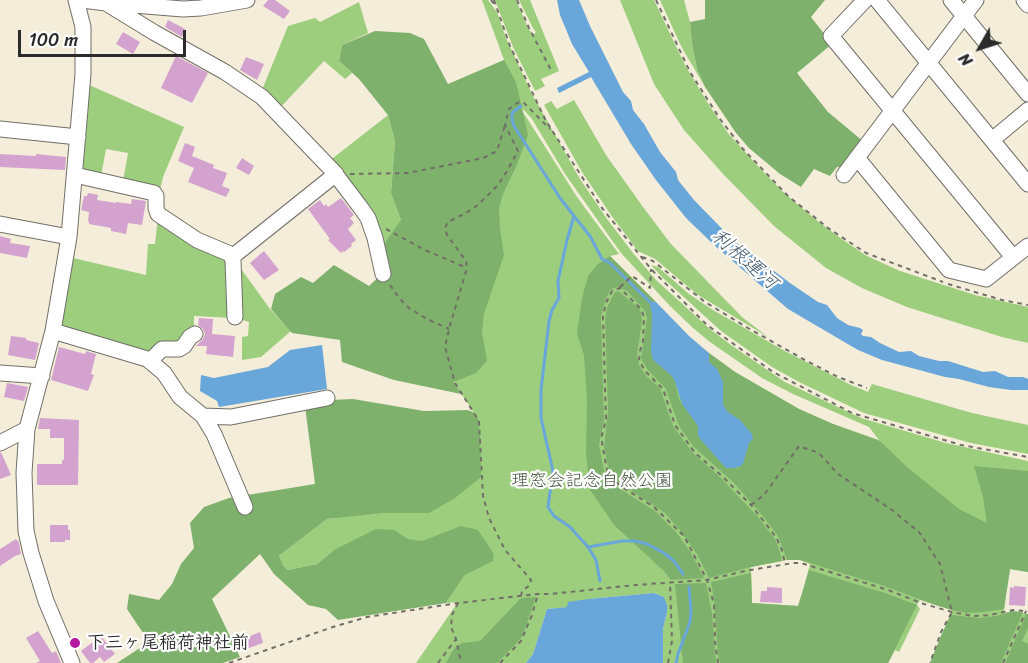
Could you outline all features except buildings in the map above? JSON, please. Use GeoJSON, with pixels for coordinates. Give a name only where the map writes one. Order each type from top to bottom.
{"type":"FeatureCollection","features":[{"type":"Feature","properties":{"kind":"street"},"geometry":{"type":"LineString","coordinates":[[72,663],[46,601],[30,553],[26,531],[24,473],[27,429],[53,331],[69,237],[84,49],[76,0]]}},
{"type":"Feature","properties":{"kind":"street"},"geometry":{"type":"LineString","coordinates":[[82,0],[183,9],[247,0]]}},
{"type":"Feature","properties":{"kind":"street"},"geometry":{"type":"LineString","coordinates":[[864,0],[831,36],[1013,257]]}},
{"type":"Feature","properties":{"kind":"street"},"geometry":{"type":"LineString","coordinates":[[877,0],[1028,184]]}},
{"type":"Feature","properties":{"kind":"street"},"geometry":{"type":"LineString","coordinates":[[951,0],[1028,94]]}},
{"type":"Feature","properties":{"kind":"street"},"geometry":{"type":"LineString","coordinates":[[844,175],[976,0]]}},
{"type":"Feature","properties":{"kind":"street"},"geometry":{"type":"LineString","coordinates":[[1024,0],[1028,5]]}},
{"type":"Feature","properties":{"kind":"street"},"geometry":{"type":"LineString","coordinates":[[106,3],[225,72],[262,97],[336,174],[366,215],[375,238],[383,274]]}},
{"type":"Feature","properties":{"kind":"street"},"geometry":{"type":"LineString","coordinates":[[992,140],[1028,110]]}},
{"type":"Feature","properties":{"kind":"street"},"geometry":{"type":"LineString","coordinates":[[0,129],[78,137]]}},
{"type":"Feature","properties":{"kind":"street"},"geometry":{"type":"LineString","coordinates":[[858,159],[949,270],[986,279],[1028,246]]}},
{"type":"Feature","properties":{"kind":"street"},"geometry":{"type":"LineString","coordinates":[[232,257],[336,174]]}},
{"type":"Feature","properties":{"kind":"street"},"geometry":{"type":"LineString","coordinates":[[75,175],[154,193],[158,214],[197,240],[230,254],[235,317]]}},
{"type":"Feature","properties":{"kind":"street"},"geometry":{"type":"LineString","coordinates":[[0,224],[69,237]]}},
{"type":"Feature","properties":{"kind":"street"},"geometry":{"type":"LineString","coordinates":[[53,331],[147,359],[164,373],[180,397],[203,416],[214,434],[245,507]]}},
{"type":"Feature","properties":{"kind":"street"},"geometry":{"type":"LineString","coordinates":[[150,361],[162,349],[179,349],[184,346],[190,336],[195,334]]}},
{"type":"Feature","properties":{"kind":"street"},"geometry":{"type":"LineString","coordinates":[[0,373],[42,376]]}},
{"type":"Feature","properties":{"kind":"street"},"geometry":{"type":"LineString","coordinates":[[203,416],[231,417],[327,399]]}},
{"type":"Feature","properties":{"kind":"street"},"geometry":{"type":"LineString","coordinates":[[0,443],[27,429]]}},
{"type":"Feature","properties":{"kind":"path"},"geometry":{"type":"LineString","coordinates":[[492,0],[497,7],[510,46],[546,121],[602,208],[651,269],[707,325],[773,372],[852,413],[961,445],[1028,457]]}},
{"type":"Feature","properties":{"kind":"path"},"geometry":{"type":"LineString","coordinates":[[517,0],[551,70]]}},
{"type":"Feature","properties":{"kind":"path"},"geometry":{"type":"LineString","coordinates":[[656,0],[690,72],[720,119],[743,149],[788,196],[828,228],[866,253],[950,285],[1002,300],[1028,304]]}},
{"type":"Feature","properties":{"kind":"path"},"geometry":{"type":"LineString","coordinates":[[336,174],[408,173],[483,158],[497,151],[509,109],[517,103],[523,102],[555,134]]}},
{"type":"Feature","properties":{"kind":"path"},"geometry":{"type":"LineString","coordinates":[[505,126],[518,151],[507,171],[498,186],[466,213],[448,222],[445,228],[447,235],[466,261],[467,268],[445,347],[458,389],[479,421],[483,496],[489,518],[505,550],[531,580],[530,585],[522,591],[521,596]]}},
{"type":"Feature","properties":{"kind":"path"},"geometry":{"type":"LineString","coordinates":[[366,215],[379,225],[425,250],[467,268]]}},
{"type":"Feature","properties":{"kind":"path"},"geometry":{"type":"LineString","coordinates":[[641,257],[653,261],[705,302],[748,328],[838,377],[867,388]]}},
{"type":"Feature","properties":{"kind":"path"},"geometry":{"type":"LineString","coordinates":[[651,269],[650,288],[632,276],[618,289],[612,291],[606,303],[603,317],[606,420],[602,443],[607,470],[619,485],[654,507],[684,536],[707,580],[714,604],[718,663]]}},
{"type":"Feature","properties":{"kind":"path"},"geometry":{"type":"LineString","coordinates":[[383,274],[399,298],[409,308],[449,329]]}},
{"type":"Feature","properties":{"kind":"path"},"geometry":{"type":"LineString","coordinates":[[618,289],[620,288],[641,309],[644,317],[639,360],[645,371],[663,389],[675,425],[695,453],[751,505],[776,537],[785,564]]}},
{"type":"Feature","properties":{"kind":"path"},"geometry":{"type":"LineString","coordinates":[[751,505],[764,495],[799,446],[819,453],[838,474],[892,510],[919,532],[940,564],[952,612],[941,632],[930,663]]}},
{"type":"Feature","properties":{"kind":"path"},"geometry":{"type":"LineString","coordinates":[[229,663],[367,617],[538,594],[707,580],[793,562],[952,612],[973,616],[1013,610],[1027,611],[1003,663]]}},
{"type":"Feature","properties":{"kind":"path"},"geometry":{"type":"LineString","coordinates":[[669,663],[672,641],[670,582]]}},
{"type":"Feature","properties":{"kind":"path"},"geometry":{"type":"LineString","coordinates":[[500,663],[521,641],[538,594]]}},
{"type":"Feature","properties":{"kind":"path"},"geometry":{"type":"LineString","coordinates":[[458,603],[452,615],[451,627],[461,663]]}},
{"type":"Feature","properties":{"kind":"path"},"geometry":{"type":"LineString","coordinates":[[438,663],[456,639]]}},
{"type":"Feature","properties":{"kind":"green space","name":"理窓会記念自然公園"},"geometry":{"type":"Polygon","coordinates":[[[482,0],[488,0],[497,12],[506,38],[532,94],[580,179],[607,219],[656,280],[710,329],[785,382],[861,418],[946,443],[1028,461],[1028,572],[1010,569],[1004,609],[1005,613],[1012,611],[1028,614],[1028,663],[930,663],[952,610],[920,600],[917,605],[920,609],[899,652],[895,650],[888,663],[663,663],[663,629],[667,612],[664,597],[654,593],[588,599],[567,607],[547,609],[533,654],[526,663],[416,663],[458,602],[446,603],[465,575],[334,550],[317,564],[288,570],[283,565],[279,556],[327,519],[336,518],[479,452],[479,420],[458,389],[328,162],[388,115],[395,141],[391,193],[401,220],[424,253],[448,85],[504,60],[482,0]],[[522,108],[577,197],[619,254],[610,256],[656,302],[654,301],[708,448],[709,353],[735,372],[799,409],[879,440],[869,427],[762,378],[693,328],[621,253],[565,174],[532,119],[522,108]],[[792,559],[751,567],[752,603],[799,606],[810,564],[792,559]]]}},
{"type":"Feature","properties":{"kind":"green space"},"geometry":{"type":"Polygon","coordinates":[[[495,0],[516,0],[529,30],[534,34],[536,32],[519,0],[530,0],[559,71],[541,79],[545,86],[535,91],[513,47],[495,0]]]}},
{"type":"Feature","properties":{"kind":"green space"},"geometry":{"type":"Polygon","coordinates":[[[620,0],[654,0],[685,65],[728,133],[782,191],[815,219],[867,256],[900,271],[975,295],[1028,307],[1028,343],[907,307],[862,288],[826,268],[774,226],[684,130],[654,84],[620,0]]]}},
{"type":"Feature","properties":{"kind":"green space"},"geometry":{"type":"Polygon","coordinates":[[[660,0],[684,0],[690,22],[697,69],[705,87],[681,46],[660,0]]]}},
{"type":"Feature","properties":{"kind":"green space"},"geometry":{"type":"Polygon","coordinates":[[[705,0],[825,0],[811,17],[832,44],[797,73],[828,112],[864,142],[845,167],[837,167],[830,176],[814,169],[801,187],[780,174],[749,148],[736,133],[705,87],[697,69],[690,22],[705,19],[705,0]]]}},
{"type":"Feature","properties":{"kind":"green space"},"geometry":{"type":"Polygon","coordinates":[[[359,2],[368,33],[342,45],[339,61],[352,73],[345,79],[324,61],[277,111],[260,95],[288,26],[315,18],[320,22],[359,2]]]}},
{"type":"Feature","properties":{"kind":"green space"},"geometry":{"type":"Polygon","coordinates":[[[375,31],[410,33],[424,39],[448,84],[504,60],[516,82],[528,135],[499,209],[504,255],[484,314],[482,332],[487,361],[476,373],[454,382],[461,394],[394,380],[342,362],[340,340],[292,333],[271,309],[275,294],[301,277],[313,283],[334,265],[369,286],[385,271],[380,250],[401,220],[391,193],[395,141],[388,115],[359,79],[339,61],[342,45],[375,31]]]}},
{"type":"Feature","properties":{"kind":"green space"},"geometry":{"type":"Polygon","coordinates":[[[87,84],[184,127],[163,177],[160,190],[82,172],[87,84]],[[106,149],[101,176],[123,181],[128,153],[106,149]]]}},
{"type":"Feature","properties":{"kind":"green space"},"geometry":{"type":"Polygon","coordinates":[[[574,100],[606,155],[671,244],[742,317],[768,337],[698,295],[655,259],[638,251],[582,172],[544,105],[551,101],[557,109],[574,100]]]}},
{"type":"Feature","properties":{"kind":"green space"},"geometry":{"type":"Polygon","coordinates":[[[158,217],[226,255],[233,318],[194,316],[194,332],[183,343],[153,354],[63,327],[61,323],[73,258],[146,275],[148,244],[155,244],[158,217]]]}},
{"type":"Feature","properties":{"kind":"green space"},"geometry":{"type":"Polygon","coordinates":[[[610,256],[656,302],[650,305],[652,357],[672,376],[679,399],[696,423],[708,448],[731,468],[737,468],[743,464],[752,434],[725,408],[723,382],[717,370],[709,362],[709,353],[735,372],[799,409],[880,441],[907,467],[959,509],[987,523],[983,497],[974,466],[1028,471],[1028,572],[1010,569],[1004,609],[967,613],[952,610],[800,560],[787,560],[778,536],[762,515],[734,483],[693,446],[679,426],[666,389],[641,359],[647,318],[645,311],[627,291],[618,287],[611,289],[601,316],[604,421],[599,445],[604,470],[609,477],[617,487],[655,511],[676,532],[691,553],[704,578],[671,580],[615,526],[590,490],[586,454],[587,399],[584,355],[577,334],[588,276],[597,265],[610,256]]]}},
{"type":"Feature","properties":{"kind":"green space"},"geometry":{"type":"Polygon","coordinates":[[[234,259],[270,309],[291,331],[261,357],[242,360],[242,337],[248,336],[249,322],[236,318],[234,259]]]}},
{"type":"Feature","properties":{"kind":"green space"},"geometry":{"type":"Polygon","coordinates":[[[651,265],[658,267],[689,294],[713,310],[851,385],[868,392],[872,384],[972,413],[1028,425],[1028,454],[971,443],[864,413],[799,382],[772,367],[721,331],[651,265]]]}},
{"type":"Feature","properties":{"kind":"green space"},"geometry":{"type":"Polygon","coordinates":[[[618,291],[639,308],[642,321],[637,356],[639,365],[647,377],[660,388],[673,426],[692,452],[720,477],[758,517],[775,539],[782,561],[709,578],[697,554],[665,513],[621,484],[609,471],[604,447],[608,410],[605,319],[611,299],[618,291]]]}},
{"type":"Feature","properties":{"kind":"green space"},"geometry":{"type":"Polygon","coordinates":[[[353,399],[424,411],[468,410],[475,413],[479,420],[481,477],[455,498],[429,513],[382,513],[327,519],[279,556],[283,565],[288,570],[317,564],[334,550],[376,529],[394,530],[408,539],[422,541],[461,526],[478,530],[494,554],[493,561],[465,575],[446,603],[338,620],[326,609],[308,605],[274,574],[260,554],[212,599],[240,657],[223,663],[117,663],[149,642],[127,609],[129,594],[159,600],[172,584],[181,564],[194,548],[190,523],[204,507],[229,498],[315,484],[305,406],[330,400],[353,399]]]}},
{"type":"Feature","properties":{"kind":"green space"},"geometry":{"type":"Polygon","coordinates":[[[809,570],[917,605],[888,663],[720,663],[711,582],[751,573],[752,603],[798,606],[809,570]]]}},
{"type":"Feature","properties":{"kind":"green space"},"geometry":{"type":"Polygon","coordinates":[[[706,583],[712,613],[716,663],[683,663],[675,584],[706,583]]]}},
{"type":"Feature","properties":{"kind":"green space"},"geometry":{"type":"Polygon","coordinates":[[[536,597],[522,637],[497,663],[446,663],[453,650],[462,643],[480,641],[521,598],[536,597]]]}},
{"type":"Feature","properties":{"kind":"green space"},"geometry":{"type":"Polygon","coordinates":[[[1012,611],[1023,612],[1001,663],[930,663],[951,615],[980,618],[1012,611]]]}},
{"type":"Feature","properties":{"kind":"green space"},"geometry":{"type":"Polygon","coordinates":[[[1026,614],[1028,614],[1028,628],[1022,641],[1028,644],[1028,663],[1005,663],[1026,614]]]}},
{"type":"Feature","properties":{"kind":"water","name":"利根運河"},"geometry":{"type":"Polygon","coordinates":[[[557,0],[579,0],[623,92],[631,101],[633,110],[660,152],[676,172],[678,180],[734,241],[790,283],[818,302],[827,305],[837,318],[863,330],[861,334],[863,336],[871,337],[899,352],[911,351],[919,356],[948,361],[983,372],[995,371],[1008,377],[1023,377],[1028,379],[1028,390],[989,387],[882,360],[858,350],[788,309],[686,218],[631,144],[591,77],[559,93],[557,88],[589,72],[572,44],[560,15],[557,0]]]}},
{"type":"Feature","properties":{"kind":"water"},"geometry":{"type":"Polygon","coordinates":[[[654,301],[709,353],[709,362],[717,369],[723,382],[725,408],[752,434],[753,439],[749,443],[741,466],[726,468],[701,440],[698,435],[698,426],[682,404],[672,376],[653,360],[650,304],[654,301]]]}},
{"type":"Feature","properties":{"kind":"water"},"geometry":{"type":"Polygon","coordinates":[[[322,345],[327,389],[219,407],[217,401],[200,391],[201,375],[214,378],[268,367],[290,350],[322,345]]]}},
{"type":"Feature","properties":{"kind":"water"},"geometry":{"type":"Polygon","coordinates":[[[654,593],[664,597],[667,605],[663,629],[663,663],[526,663],[533,654],[547,609],[567,607],[568,602],[588,599],[654,593]]]}},
{"type":"Feature","properties":{"kind":"waterway"},"geometry":{"type":"LineString","coordinates":[[521,106],[512,113],[514,126],[574,216],[558,281],[559,298],[549,321],[541,390],[541,418],[553,471],[548,507],[554,516],[570,527],[588,547],[622,541],[647,544],[674,561],[683,574]]}},
{"type":"Feature","properties":{"kind":"waterway"},"geometry":{"type":"LineString","coordinates":[[574,216],[590,236],[602,259],[610,263],[651,303]]}},
{"type":"Feature","properties":{"kind":"waterway"},"geometry":{"type":"LineString","coordinates":[[588,547],[596,560],[600,581]]}},
{"type":"Feature","properties":{"kind":"waterway"},"geometry":{"type":"LineString","coordinates":[[676,663],[690,622],[689,587]]}},
{"type":"Feature","properties":{"kind":"place","name":"下三ヶ尾稲荷神社前"},"geometry":{"type":"Point","coordinates":[75,643]}}]}
